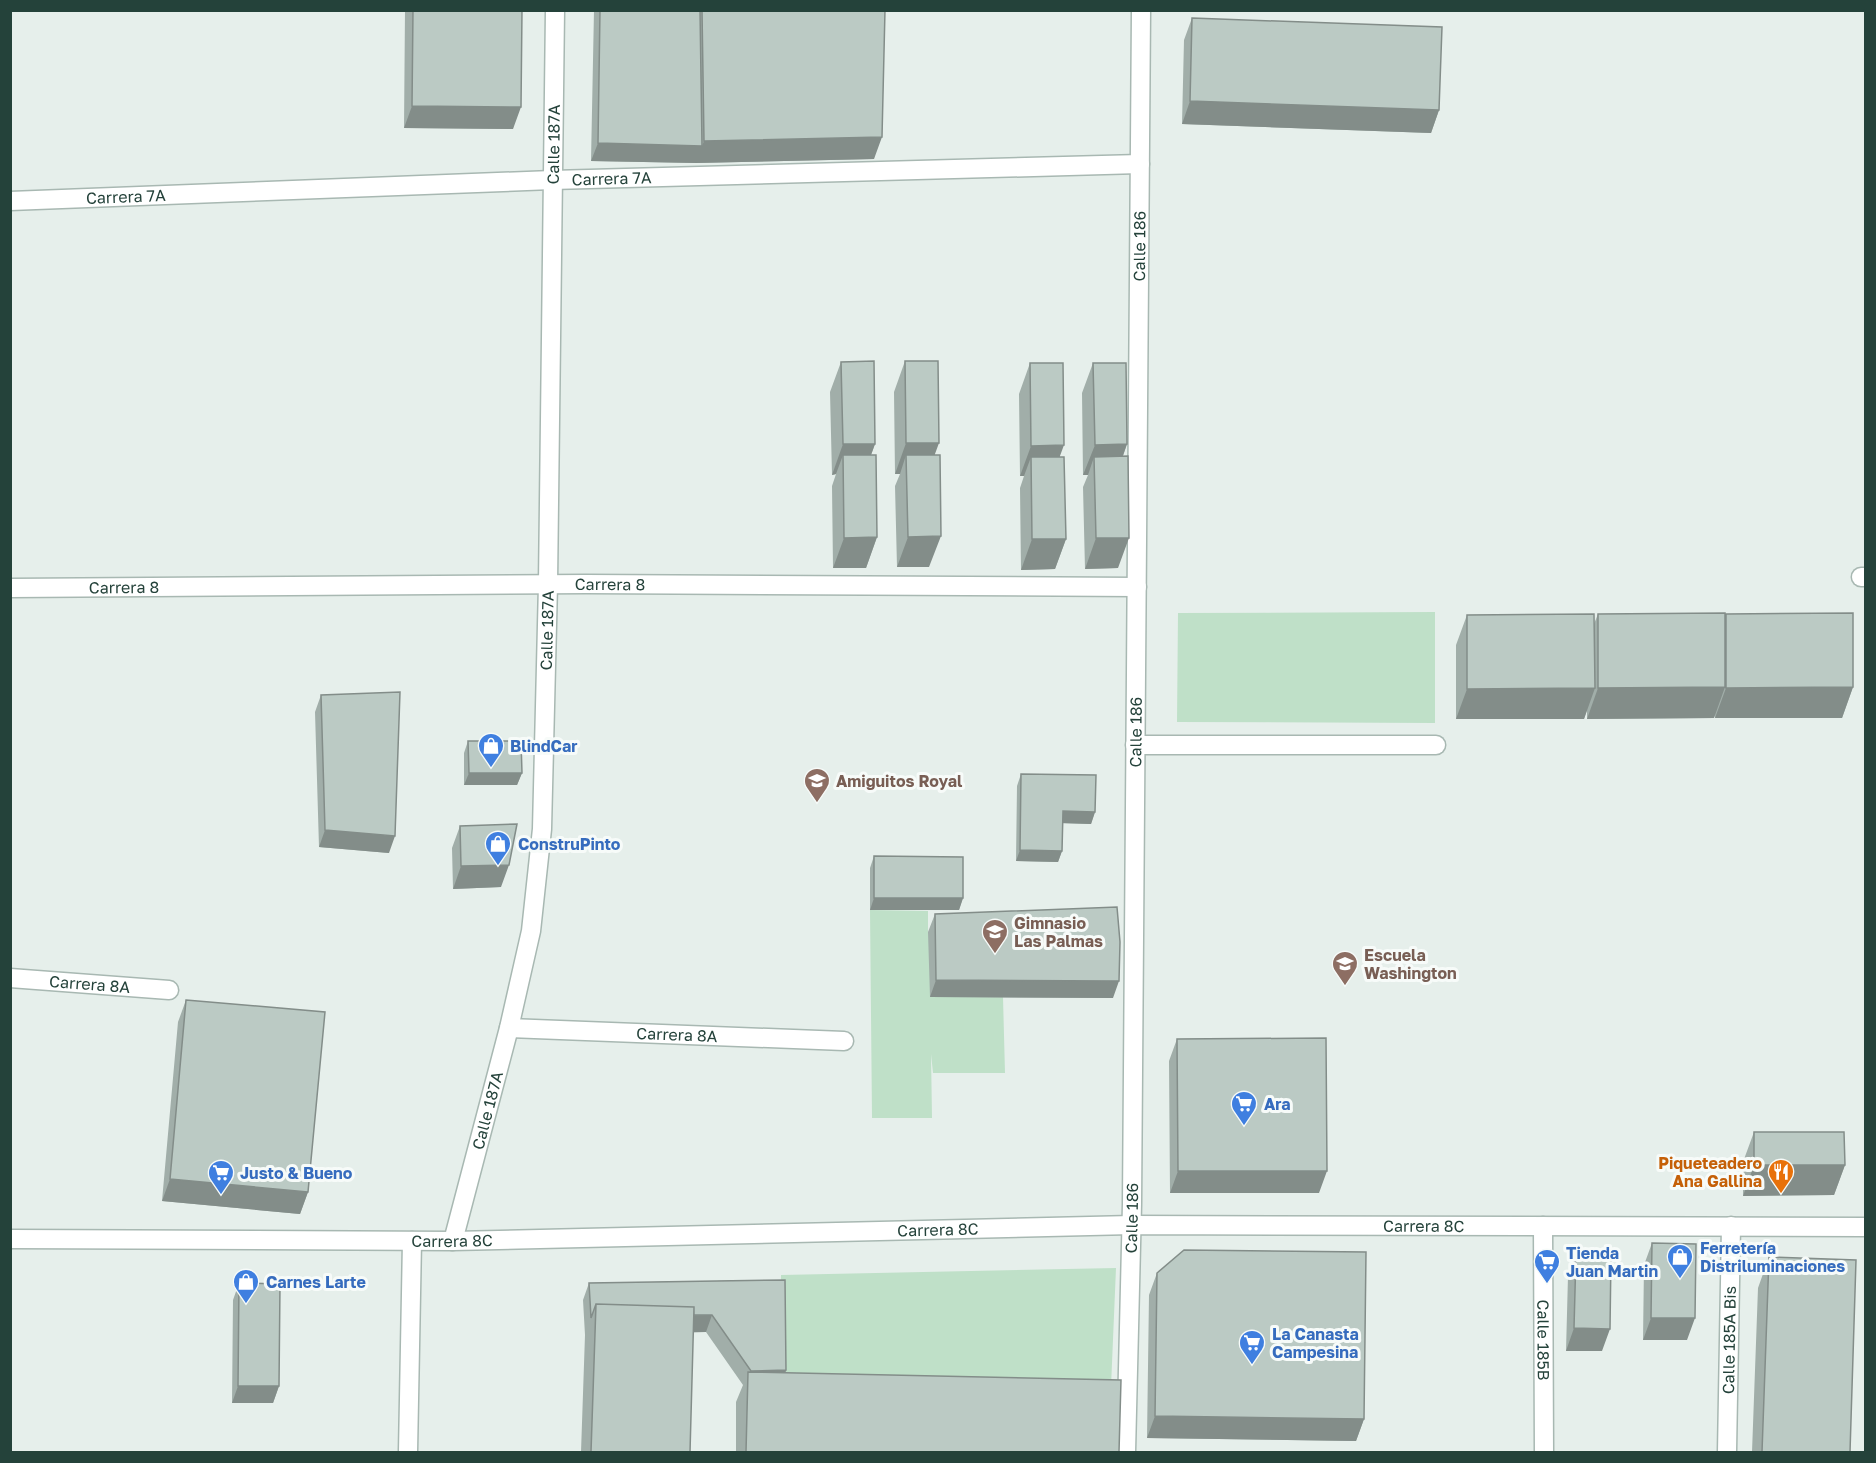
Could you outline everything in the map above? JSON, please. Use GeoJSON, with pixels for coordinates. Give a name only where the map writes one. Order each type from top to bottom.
{"type":"FeatureCollection","features":[{"type":"Feature","properties":{"kind":"street","name":"Calle 187A"},"geometry":{"type":"LineString","coordinates":[[453,1241],[509,1028],[531,931],[542,828],[548,584],[555,10]]}},
{"type":"Feature","properties":{"kind":"street","name":"Calle 186"},"geometry":{"type":"LineString","coordinates":[[1126,1452],[1132,1225],[1141,10]]}},
{"type":"Feature","properties":{"kind":"street","name":"Carrera 7A"},"geometry":{"type":"LineString","coordinates":[[10,201],[552,180],[1140,164]]}},
{"type":"Feature","properties":{"kind":"street","name":"Carrera 8"},"geometry":{"type":"LineString","coordinates":[[10,588],[548,584],[1137,587]]}},
{"type":"Feature","properties":{"kind":"street"},"geometry":{"type":"LineString","coordinates":[[1135,745],[1436,745]]}},
{"type":"Feature","properties":{"kind":"street","name":"Carrera 8A"},"geometry":{"type":"LineString","coordinates":[[10,978],[169,990]]}},
{"type":"Feature","properties":{"kind":"street","name":"Carrera 8A"},"geometry":{"type":"LineString","coordinates":[[509,1028],[844,1041]]}},
{"type":"Feature","properties":{"kind":"street","name":"Carrera 8C"},"geometry":{"type":"LineString","coordinates":[[10,1239],[453,1241],[1132,1225],[1866,1227]]}},
{"type":"Feature","properties":{"kind":"street","name":"Calle 185B"},"geometry":{"type":"LineString","coordinates":[[1543,1226],[1544,1452]]}},
{"type":"Feature","properties":{"kind":"street","name":"Calle 185A Bis"},"geometry":{"type":"LineString","coordinates":[[1727,1452],[1731,1226]]}},
{"type":"Feature","properties":{"kind":"street"},"geometry":{"type":"LineString","coordinates":[[408,1452],[412,1241]]}},
{"type":"Feature","properties":{"kind":"green space"},"geometry":{"type":"Polygon","coordinates":[[[1435,612],[1435,723],[1177,722],[1178,613],[1435,612]]]}},
{"type":"Feature","properties":{"kind":"green space"},"geometry":{"type":"Polygon","coordinates":[[[870,910],[928,911],[928,932],[1003,997],[1005,1073],[933,1073],[931,1054],[932,1118],[872,1118],[870,910]]]}},
{"type":"Feature","properties":{"kind":"green space"},"geometry":{"type":"Polygon","coordinates":[[[1116,1268],[1110,1411],[779,1403],[781,1275],[1116,1268]]]}},
{"type":"Feature","properties":{"kind":"building"},"geometry":{"type":"Polygon","coordinates":[[[413,10],[522,10],[521,107],[412,106],[413,10]]]}},
{"type":"Feature","properties":{"kind":"building"},"geometry":{"type":"Polygon","coordinates":[[[600,10],[700,10],[702,146],[598,143],[600,10]]]}},
{"type":"Feature","properties":{"kind":"building"},"geometry":{"type":"Polygon","coordinates":[[[702,10],[885,10],[882,137],[704,141],[702,10]]]}},
{"type":"Feature","properties":{"kind":"building"},"geometry":{"type":"Polygon","coordinates":[[[1192,18],[1442,27],[1439,110],[1190,101],[1192,18]]]}},
{"type":"Feature","properties":{"kind":"building"},"geometry":{"type":"Polygon","coordinates":[[[874,361],[875,444],[843,444],[841,362],[874,361]]]}},
{"type":"Feature","properties":{"kind":"building"},"geometry":{"type":"Polygon","coordinates":[[[905,361],[938,361],[939,443],[906,443],[905,361]]]}},
{"type":"Feature","properties":{"kind":"building"},"geometry":{"type":"Polygon","coordinates":[[[1030,363],[1063,363],[1064,445],[1031,446],[1030,363]]]}},
{"type":"Feature","properties":{"kind":"building"},"geometry":{"type":"Polygon","coordinates":[[[1093,363],[1126,363],[1127,444],[1095,445],[1093,363]]]}},
{"type":"Feature","properties":{"kind":"building"},"geometry":{"type":"Polygon","coordinates":[[[843,455],[876,455],[877,537],[844,538],[843,455]]]}},
{"type":"Feature","properties":{"kind":"building"},"geometry":{"type":"Polygon","coordinates":[[[906,455],[940,455],[941,536],[908,537],[906,455]]]}},
{"type":"Feature","properties":{"kind":"building"},"geometry":{"type":"Polygon","coordinates":[[[1128,456],[1129,538],[1096,538],[1094,457],[1128,456]]]}},
{"type":"Feature","properties":{"kind":"building"},"geometry":{"type":"Polygon","coordinates":[[[1031,457],[1064,457],[1066,539],[1032,539],[1031,457]]]}},
{"type":"Feature","properties":{"kind":"building"},"geometry":{"type":"Polygon","coordinates":[[[1725,613],[1725,687],[1598,688],[1598,614],[1725,613]]]}},
{"type":"Feature","properties":{"kind":"building"},"geometry":{"type":"Polygon","coordinates":[[[1853,613],[1853,687],[1726,688],[1726,614],[1853,613]]]}},
{"type":"Feature","properties":{"kind":"building"},"geometry":{"type":"Polygon","coordinates":[[[1594,614],[1595,688],[1467,689],[1467,615],[1594,614]]]}},
{"type":"Feature","properties":{"kind":"building"},"geometry":{"type":"Polygon","coordinates":[[[400,692],[395,836],[325,830],[321,695],[400,692]]]}},
{"type":"Feature","properties":{"kind":"building"},"geometry":{"type":"Polygon","coordinates":[[[468,741],[521,741],[522,773],[469,773],[468,741]]]}},
{"type":"Feature","properties":{"kind":"building"},"geometry":{"type":"Polygon","coordinates":[[[1021,774],[1096,775],[1095,812],[1063,811],[1062,851],[1020,850],[1021,774]]]}},
{"type":"Feature","properties":{"kind":"building"},"geometry":{"type":"Polygon","coordinates":[[[517,824],[509,865],[461,866],[460,826],[517,824]]]}},
{"type":"Feature","properties":{"kind":"building"},"geometry":{"type":"Polygon","coordinates":[[[874,856],[963,857],[963,898],[874,898],[874,856]]]}},
{"type":"Feature","properties":{"kind":"building"},"geometry":{"type":"Polygon","coordinates":[[[1117,907],[1120,942],[1119,981],[936,980],[935,914],[1117,907]]]}},
{"type":"Feature","properties":{"kind":"building"},"geometry":{"type":"Polygon","coordinates":[[[186,1000],[325,1012],[308,1192],[170,1179],[186,1000]]]}},
{"type":"Feature","properties":{"kind":"building","name":"Ara"},"geometry":{"type":"Polygon","coordinates":[[[1326,1038],[1327,1171],[1178,1171],[1177,1039],[1326,1038]]]}},
{"type":"Feature","properties":{"kind":"building"},"geometry":{"type":"Polygon","coordinates":[[[1754,1132],[1844,1132],[1845,1165],[1754,1165],[1754,1132]]]}},
{"type":"Feature","properties":{"kind":"building"},"geometry":{"type":"Polygon","coordinates":[[[1652,1243],[1696,1244],[1695,1318],[1651,1318],[1652,1243]]]}},
{"type":"Feature","properties":{"kind":"building","name":"La Canasta Campesina"},"geometry":{"type":"Polygon","coordinates":[[[1184,1250],[1366,1252],[1364,1419],[1155,1416],[1157,1273],[1184,1250]]]}},
{"type":"Feature","properties":{"kind":"building"},"geometry":{"type":"Polygon","coordinates":[[[1576,1254],[1611,1256],[1610,1329],[1574,1328],[1576,1254]]]}},
{"type":"Feature","properties":{"kind":"building"},"geometry":{"type":"Polygon","coordinates":[[[1769,1257],[1856,1260],[1850,1452],[1762,1452],[1769,1257]]]}},
{"type":"Feature","properties":{"kind":"building"},"geometry":{"type":"Polygon","coordinates":[[[785,1280],[786,1370],[751,1371],[712,1315],[694,1315],[694,1307],[596,1304],[591,1318],[589,1283],[785,1280]]]}},
{"type":"Feature","properties":{"kind":"building"},"geometry":{"type":"Polygon","coordinates":[[[239,1283],[280,1284],[279,1386],[238,1386],[239,1283]]]}},
{"type":"Feature","properties":{"kind":"building"},"geometry":{"type":"Polygon","coordinates":[[[596,1304],[694,1307],[690,1452],[591,1452],[596,1304]]]}},
{"type":"Feature","properties":{"kind":"building"},"geometry":{"type":"Polygon","coordinates":[[[748,1372],[1121,1380],[1119,1452],[746,1452],[748,1372]]]}},
{"type":"Feature","properties":{"kind":"place","name":"BlindCar"},"geometry":{"type":"Point","coordinates":[491,769]}},
{"type":"Feature","properties":{"kind":"place","name":"Amiguitos Royal"},"geometry":{"type":"Point","coordinates":[817,804]}},
{"type":"Feature","properties":{"kind":"place","name":"ConstruPinto"},"geometry":{"type":"Point","coordinates":[498,867]}},
{"type":"Feature","properties":{"kind":"place","name":"Gimnasio Las Palmas"},"geometry":{"type":"Point","coordinates":[995,955]}},
{"type":"Feature","properties":{"kind":"place","name":"Escuela Washington"},"geometry":{"type":"Point","coordinates":[1345,987]}},
{"type":"Feature","properties":{"kind":"place","name":"Ara"},"geometry":{"type":"Point","coordinates":[1244,1127]}},
{"type":"Feature","properties":{"kind":"place","name":"Piqueteadero Ana Gallina"},"geometry":{"type":"Point","coordinates":[1781,1195]}},
{"type":"Feature","properties":{"kind":"place","name":"Justo & Bueno"},"geometry":{"type":"Point","coordinates":[221,1196]}},
{"type":"Feature","properties":{"kind":"place","name":"Ferretería Distriluminaciones"},"geometry":{"type":"Point","coordinates":[1680,1280]}},
{"type":"Feature","properties":{"kind":"place","name":"Tienda Juan Martin"},"geometry":{"type":"Point","coordinates":[1547,1285]}},
{"type":"Feature","properties":{"kind":"place","name":"Carnes Larte"},"geometry":{"type":"Point","coordinates":[246,1305]}},
{"type":"Feature","properties":{"kind":"place","name":"La Canasta Campesina"},"geometry":{"type":"Point","coordinates":[1252,1366]}}]}
